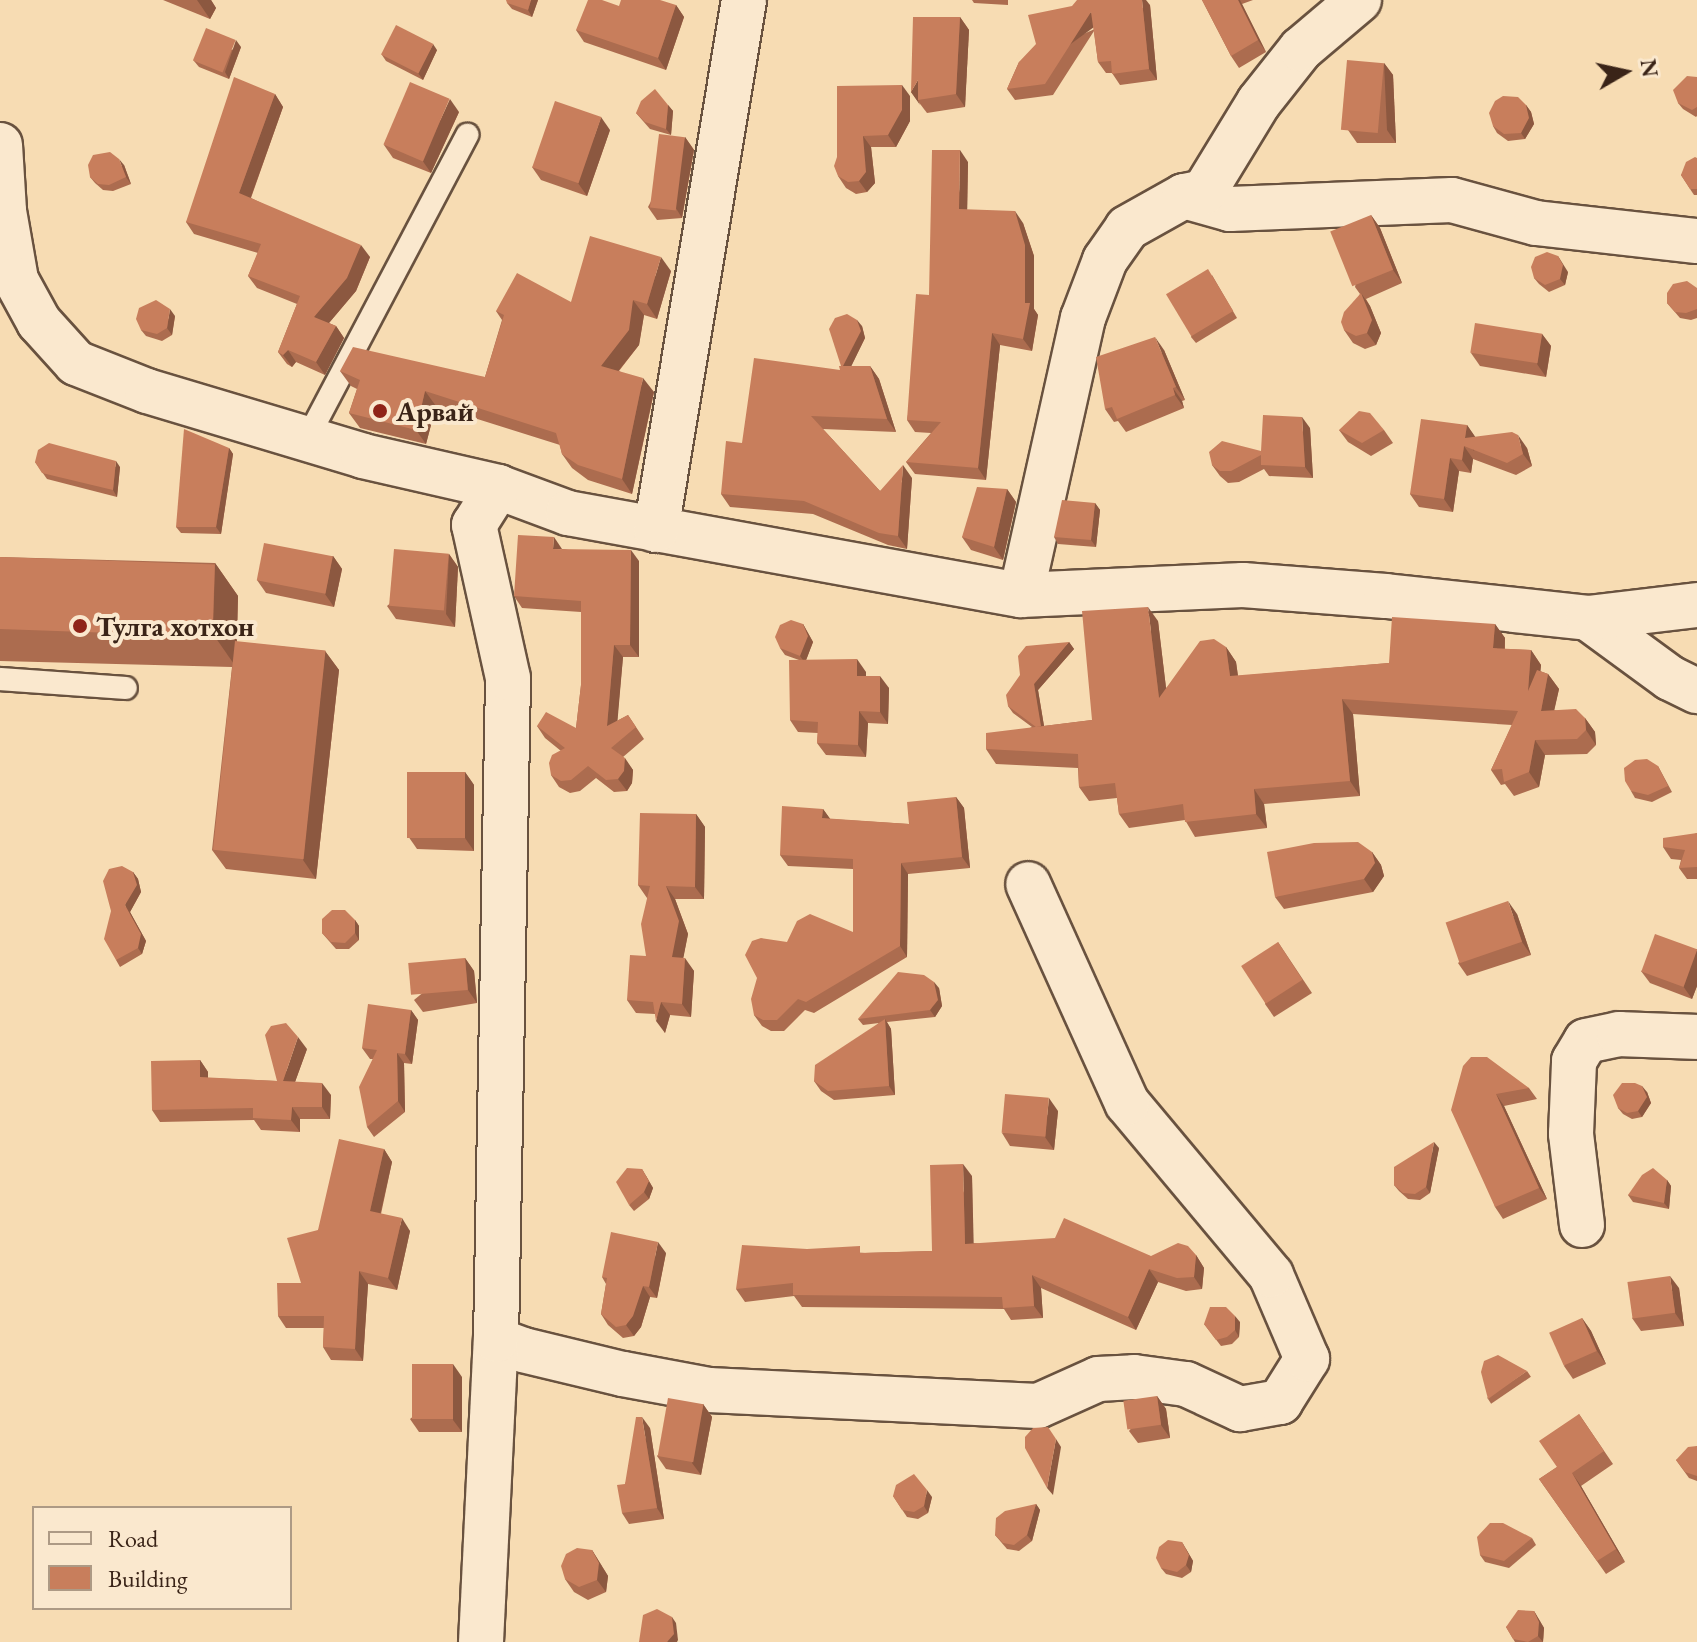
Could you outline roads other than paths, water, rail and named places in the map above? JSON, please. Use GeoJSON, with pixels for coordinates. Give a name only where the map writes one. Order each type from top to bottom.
{"type":"FeatureCollection","features":[{"type":"Feature","properties":{"kind":"street"},"geometry":{"type":"LineString","coordinates":[[656,530],[744,0]]}},
{"type":"Feature","properties":{"kind":"street"},"geometry":{"type":"LineString","coordinates":[[1021,595],[1083,318],[1105,260],[1127,228],[1184,196],[1204,192],[1259,102],[1301,49],[1359,0]]}},
{"type":"Feature","properties":{"kind":"street"},"geometry":{"type":"LineString","coordinates":[[0,145],[4,211],[16,280],[39,322],[76,363],[147,391],[363,456],[498,487],[568,513],[1021,595],[1243,585],[1386,596],[1588,618],[1697,605]]}},
{"type":"Feature","properties":{"kind":"street"},"geometry":{"type":"LineString","coordinates":[[1184,196],[1230,209],[1452,200],[1536,223],[1697,241]]}},
{"type":"Feature","properties":{"kind":"street"},"geometry":{"type":"LineString","coordinates":[[481,1642],[496,1340],[508,678],[474,525],[498,487]]}},
{"type":"Feature","properties":{"kind":"street"},"geometry":{"type":"LineString","coordinates":[[1588,618],[1670,678],[1697,691]]}},
{"type":"Feature","properties":{"kind":"street"},"geometry":{"type":"LineString","coordinates":[[496,1340],[523,1350],[610,1371],[709,1390],[1038,1406],[1098,1379],[1134,1377],[1186,1384],[1240,1409],[1280,1402],[1307,1359],[1271,1275],[1127,1103],[1028,884]]}},
{"type":"Feature","properties":{"kind":"street"},"geometry":{"type":"LineString","coordinates":[[1582,1225],[1571,1134],[1574,1061],[1586,1041],[1619,1034],[1697,1037]]}},
{"type":"Feature","properties":{"kind":"lane"},"geometry":{"type":"LineString","coordinates":[[307,439],[467,135]]}},
{"type":"Feature","properties":{"kind":"lane"},"geometry":{"type":"LineString","coordinates":[[0,679],[126,688]]}},
{"type":"Feature","properties":{"kind":"place","name":"Арвай"},"geometry":{"type":"Point","coordinates":[380,411]}},
{"type":"Feature","properties":{"kind":"place","name":"Тулга хотхон"},"geometry":{"type":"Point","coordinates":[80,626]}}]}
